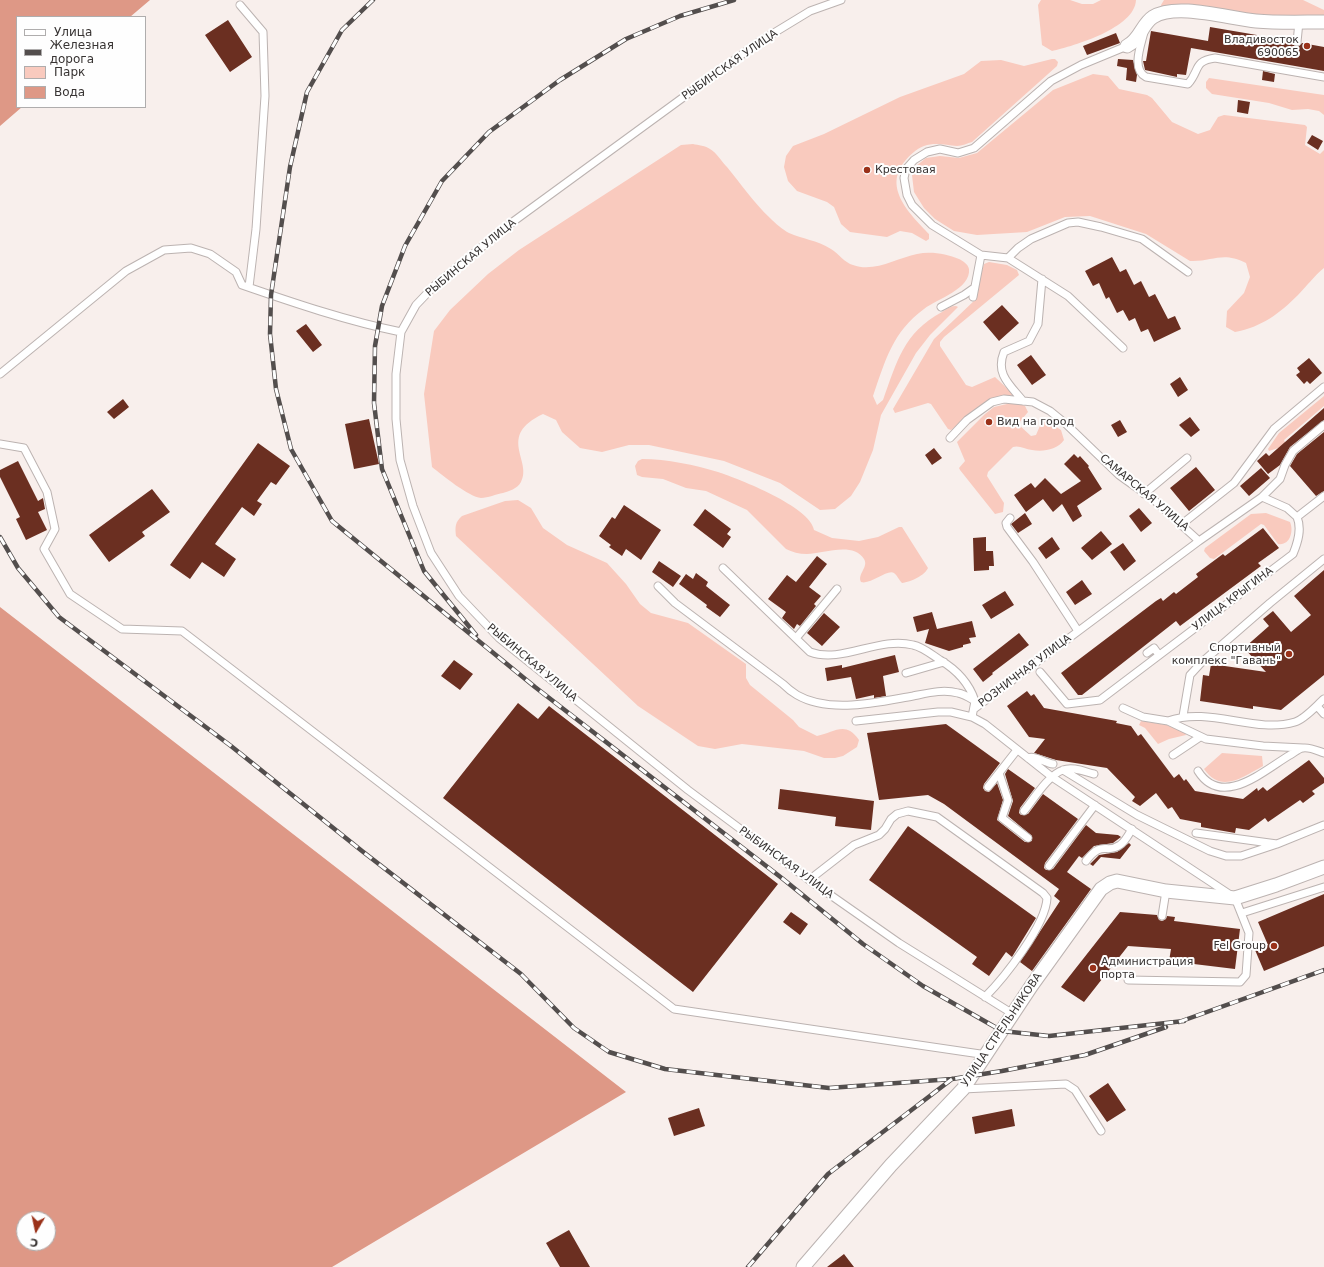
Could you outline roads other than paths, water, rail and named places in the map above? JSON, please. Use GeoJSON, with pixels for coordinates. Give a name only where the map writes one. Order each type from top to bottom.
{"type":"FeatureCollection","features":[{"type":"Feature","properties":{"kind":"street"},"geometry":{"type":"LineString","coordinates":[[1127,46],[1133,43],[1153,17],[1165,13],[1180,11],[1256,21],[1324,22]]}},
{"type":"Feature","properties":{"kind":"street","name":"УЛИЦА СТРЕЛЬНИКОВА"},"geometry":{"type":"LineString","coordinates":[[803,1267],[891,1165],[963,1089],[1013,1014],[1101,888],[1117,881],[1166,891],[1235,898],[1324,869]]}},
{"type":"Feature","properties":{"kind":"lane","name":"РЫБИНСКАЯ УЛИЦА"},"geometry":{"type":"LineString","coordinates":[[841,0],[810,12],[759,42],[514,220],[436,284],[416,305],[400,332],[396,374],[396,419],[400,460],[413,506],[431,553],[459,596],[498,638],[688,790],[809,880],[899,943],[1013,1014]]}},
{"type":"Feature","properties":{"kind":"lane"},"geometry":{"type":"LineString","coordinates":[[240,5],[263,32],[265,96],[256,229],[249,287]]}},
{"type":"Feature","properties":{"kind":"lane"},"geometry":{"type":"LineString","coordinates":[[1297,42],[1299,22]]}},
{"type":"Feature","properties":{"kind":"lane"},"geometry":{"type":"LineString","coordinates":[[1145,27],[1137,65],[1142,75],[1146,77],[1188,84],[1194,78],[1196,68],[1204,60],[1215,58],[1293,68],[1324,77]]}},
{"type":"Feature","properties":{"kind":"lane"},"geometry":{"type":"LineString","coordinates":[[1123,348],[1068,296],[1042,279],[1008,258],[981,255],[932,225],[920,214],[907,195],[904,178],[906,169],[914,160],[927,152],[940,150],[958,153],[974,148],[1051,81],[1081,65],[1127,46]]}},
{"type":"Feature","properties":{"kind":"lane"},"geometry":{"type":"LineString","coordinates":[[1008,258],[1018,248],[1032,239],[1068,223],[1078,222],[1101,226],[1142,239],[1188,272]]}},
{"type":"Feature","properties":{"kind":"lane"},"geometry":{"type":"LineString","coordinates":[[0,374],[126,270],[164,250],[191,248],[210,254],[236,272],[242,285],[377,327],[400,332]]}},
{"type":"Feature","properties":{"kind":"lane"},"geometry":{"type":"LineString","coordinates":[[973,297],[981,255]]}},
{"type":"Feature","properties":{"kind":"lane"},"geometry":{"type":"LineString","coordinates":[[1023,401],[1002,373],[1001,363],[1004,352],[1029,341],[1038,324],[1042,279]]}},
{"type":"Feature","properties":{"kind":"lane"},"geometry":{"type":"LineString","coordinates":[[941,307],[974,288]]}},
{"type":"Feature","properties":{"kind":"lane"},"geometry":{"type":"LineString","coordinates":[[1182,524],[1234,483],[1274,429],[1324,387]]}},
{"type":"Feature","properties":{"kind":"lane","name":"САМАРСКАЯ УЛИЦА"},"geometry":{"type":"LineString","coordinates":[[950,438],[967,420],[992,402],[1004,399],[1033,402],[1050,411],[1120,475],[1182,524],[1199,541]]}},
{"type":"Feature","properties":{"kind":"lane","name":"РОЗНИЧНАЯ УЛИЦА"},"geometry":{"type":"LineString","coordinates":[[974,709],[1199,541],[1262,497],[1280,479],[1285,465],[1293,451],[1324,425]]}},
{"type":"Feature","properties":{"kind":"lane"},"geometry":{"type":"LineString","coordinates":[[0,444],[24,448],[47,492],[55,529],[44,549],[70,594],[122,629],[182,631],[674,1009],[987,1055]]}},
{"type":"Feature","properties":{"kind":"lane"},"geometry":{"type":"LineString","coordinates":[[1144,494],[1187,458]]}},
{"type":"Feature","properties":{"kind":"lane"},"geometry":{"type":"LineString","coordinates":[[1262,497],[1287,508],[1297,517],[1324,496]]}},
{"type":"Feature","properties":{"kind":"lane","name":"УЛИЦА КРЫГИНА"},"geometry":{"type":"LineString","coordinates":[[1040,672],[1067,704],[1100,700],[1293,554],[1300,525],[1297,517]]}},
{"type":"Feature","properties":{"kind":"lane"},"geometry":{"type":"LineString","coordinates":[[1008,521],[1007,527],[1033,562],[1078,631]]}},
{"type":"Feature","properties":{"kind":"lane"},"geometry":{"type":"LineString","coordinates":[[1183,716],[1190,675],[1201,663],[1324,559]]}},
{"type":"Feature","properties":{"kind":"lane"},"geometry":{"type":"LineString","coordinates":[[723,568],[797,637],[810,652],[822,655],[841,653],[889,643],[905,643],[915,645],[944,662],[966,681],[972,690],[975,701]]}},
{"type":"Feature","properties":{"kind":"lane","name":"РОЗНИЧНАЯ УЛИЦА"},"geometry":{"type":"LineString","coordinates":[[658,586],[675,603],[798,695],[811,700],[840,705],[853,705],[933,691],[948,691],[960,693],[975,701],[974,709]]}},
{"type":"Feature","properties":{"kind":"lane"},"geometry":{"type":"LineString","coordinates":[[797,637],[837,589]]}},
{"type":"Feature","properties":{"kind":"lane"},"geometry":{"type":"LineString","coordinates":[[1147,653],[1157,646],[1159,655]]}},
{"type":"Feature","properties":{"kind":"lane"},"geometry":{"type":"LineString","coordinates":[[906,672],[944,662]]}},
{"type":"Feature","properties":{"kind":"lane"},"geometry":{"type":"LineString","coordinates":[[1168,721],[1183,716],[1214,717],[1267,724],[1285,724],[1297,721],[1324,699]]}},
{"type":"Feature","properties":{"kind":"lane"},"geometry":{"type":"LineString","coordinates":[[1317,706],[1324,714]]}},
{"type":"Feature","properties":{"kind":"lane"},"geometry":{"type":"LineString","coordinates":[[1123,708],[1143,717],[1168,721],[1200,737],[1263,746],[1303,748],[1317,750],[1324,753]]}},
{"type":"Feature","properties":{"kind":"lane"},"geometry":{"type":"LineString","coordinates":[[972,717],[974,709]]}},
{"type":"Feature","properties":{"kind":"lane"},"geometry":{"type":"LineString","coordinates":[[856,721],[938,712],[950,712],[972,717],[985,724],[1052,777],[1235,898],[1249,934],[1246,975],[1240,982],[1128,980]]}},
{"type":"Feature","properties":{"kind":"lane"},"geometry":{"type":"LineString","coordinates":[[1173,755],[1200,737]]}},
{"type":"Feature","properties":{"kind":"lane"},"geometry":{"type":"LineString","coordinates":[[1198,771],[1207,783],[1220,787],[1237,787],[1303,748]]}},
{"type":"Feature","properties":{"kind":"lane"},"geometry":{"type":"LineString","coordinates":[[988,787],[1016,750]]}},
{"type":"Feature","properties":{"kind":"lane"},"geometry":{"type":"LineString","coordinates":[[1027,758],[1035,758],[1044,763],[1053,764]]}},
{"type":"Feature","properties":{"kind":"lane"},"geometry":{"type":"LineString","coordinates":[[1024,811],[1052,777],[1063,770],[1072,769],[1094,774]]}},
{"type":"Feature","properties":{"kind":"lane"},"geometry":{"type":"LineString","coordinates":[[1063,770],[1137,815],[1210,852],[1226,856],[1241,856],[1277,844],[1324,825]]}},
{"type":"Feature","properties":{"kind":"lane"},"geometry":{"type":"LineString","coordinates":[[999,773],[1008,800],[1002,818],[1028,838]]}},
{"type":"Feature","properties":{"kind":"lane"},"geometry":{"type":"LineString","coordinates":[[1049,866],[1095,805]]}},
{"type":"Feature","properties":{"kind":"lane"},"geometry":{"type":"LineString","coordinates":[[809,880],[854,845],[879,835],[886,829],[891,819],[897,814],[908,811],[937,817],[1043,893],[1047,898],[1043,916],[1002,980],[985,997]]}},
{"type":"Feature","properties":{"kind":"lane"},"geometry":{"type":"LineString","coordinates":[[1086,861],[1094,851],[1100,848],[1114,848],[1120,845],[1132,829]]}},
{"type":"Feature","properties":{"kind":"lane"},"geometry":{"type":"LineString","coordinates":[[1196,833],[1277,844]]}},
{"type":"Feature","properties":{"kind":"lane"},"geometry":{"type":"LineString","coordinates":[[1242,913],[1324,887]]}},
{"type":"Feature","properties":{"kind":"lane"},"geometry":{"type":"LineString","coordinates":[[1162,916],[1166,891]]}},
{"type":"Feature","properties":{"kind":"lane"},"geometry":{"type":"LineString","coordinates":[[963,1089],[1066,1084],[1075,1090],[1101,1131]]}},
{"type":"Feature","properties":{"kind":"water"},"geometry":{"type":"Polygon","coordinates":[[[0,0],[150,0],[131,16],[16,16],[16,108],[21,108],[0,126],[0,0]]]}},
{"type":"Feature","properties":{"kind":"water"},"geometry":{"type":"Polygon","coordinates":[[[0,607],[626,1092],[332,1267],[0,1267],[0,607]]]}},
{"type":"Feature","properties":{"kind":"railway"},"geometry":{"type":"LineString","coordinates":[[373,0],[342,30],[307,92],[290,167],[271,295],[270,334],[276,389],[291,449],[332,521],[535,687],[783,879],[863,944],[923,986],[1002,1031],[1049,1036],[1184,1021]]}},
{"type":"Feature","properties":{"kind":"railway"},"geometry":{"type":"LineString","coordinates":[[476,635],[424,571],[382,469],[374,403],[375,346],[382,306],[405,246],[442,181],[489,132],[560,80],[626,39],[680,16],[734,0]]}},
{"type":"Feature","properties":{"kind":"railway"},"geometry":{"type":"LineString","coordinates":[[0,537],[18,568],[59,617],[231,746],[362,851],[521,974],[574,1028],[609,1052],[665,1069],[829,1088],[952,1079],[1002,1071],[1085,1055],[1166,1027]]}},
{"type":"Feature","properties":{"kind":"railway"},"geometry":{"type":"LineString","coordinates":[[1179,1022],[1324,970]]}},
{"type":"Feature","properties":{"kind":"railway"},"geometry":{"type":"LineString","coordinates":[[748,1267],[828,1174],[952,1079]]}},
{"type":"Feature","properties":{"kind":"place","name":"Владивосток 690065"},"geometry":{"type":"Point","coordinates":[1307,46]}},
{"type":"Feature","properties":{"kind":"place","name":"Крестовая"},"geometry":{"type":"Point","coordinates":[867,170]}},
{"type":"Feature","properties":{"kind":"place","name":"Вид на город"},"geometry":{"type":"Point","coordinates":[989,422]}},
{"type":"Feature","properties":{"kind":"place","name":"Спортивный комплекс \"Гавань\""},"geometry":{"type":"Point","coordinates":[1289,654]}},
{"type":"Feature","properties":{"kind":"place","name":"Fel Group"},"geometry":{"type":"Point","coordinates":[1274,946]}},
{"type":"Feature","properties":{"kind":"place","name":"Администрация порта"},"geometry":{"type":"Point","coordinates":[1093,968]}}]}
